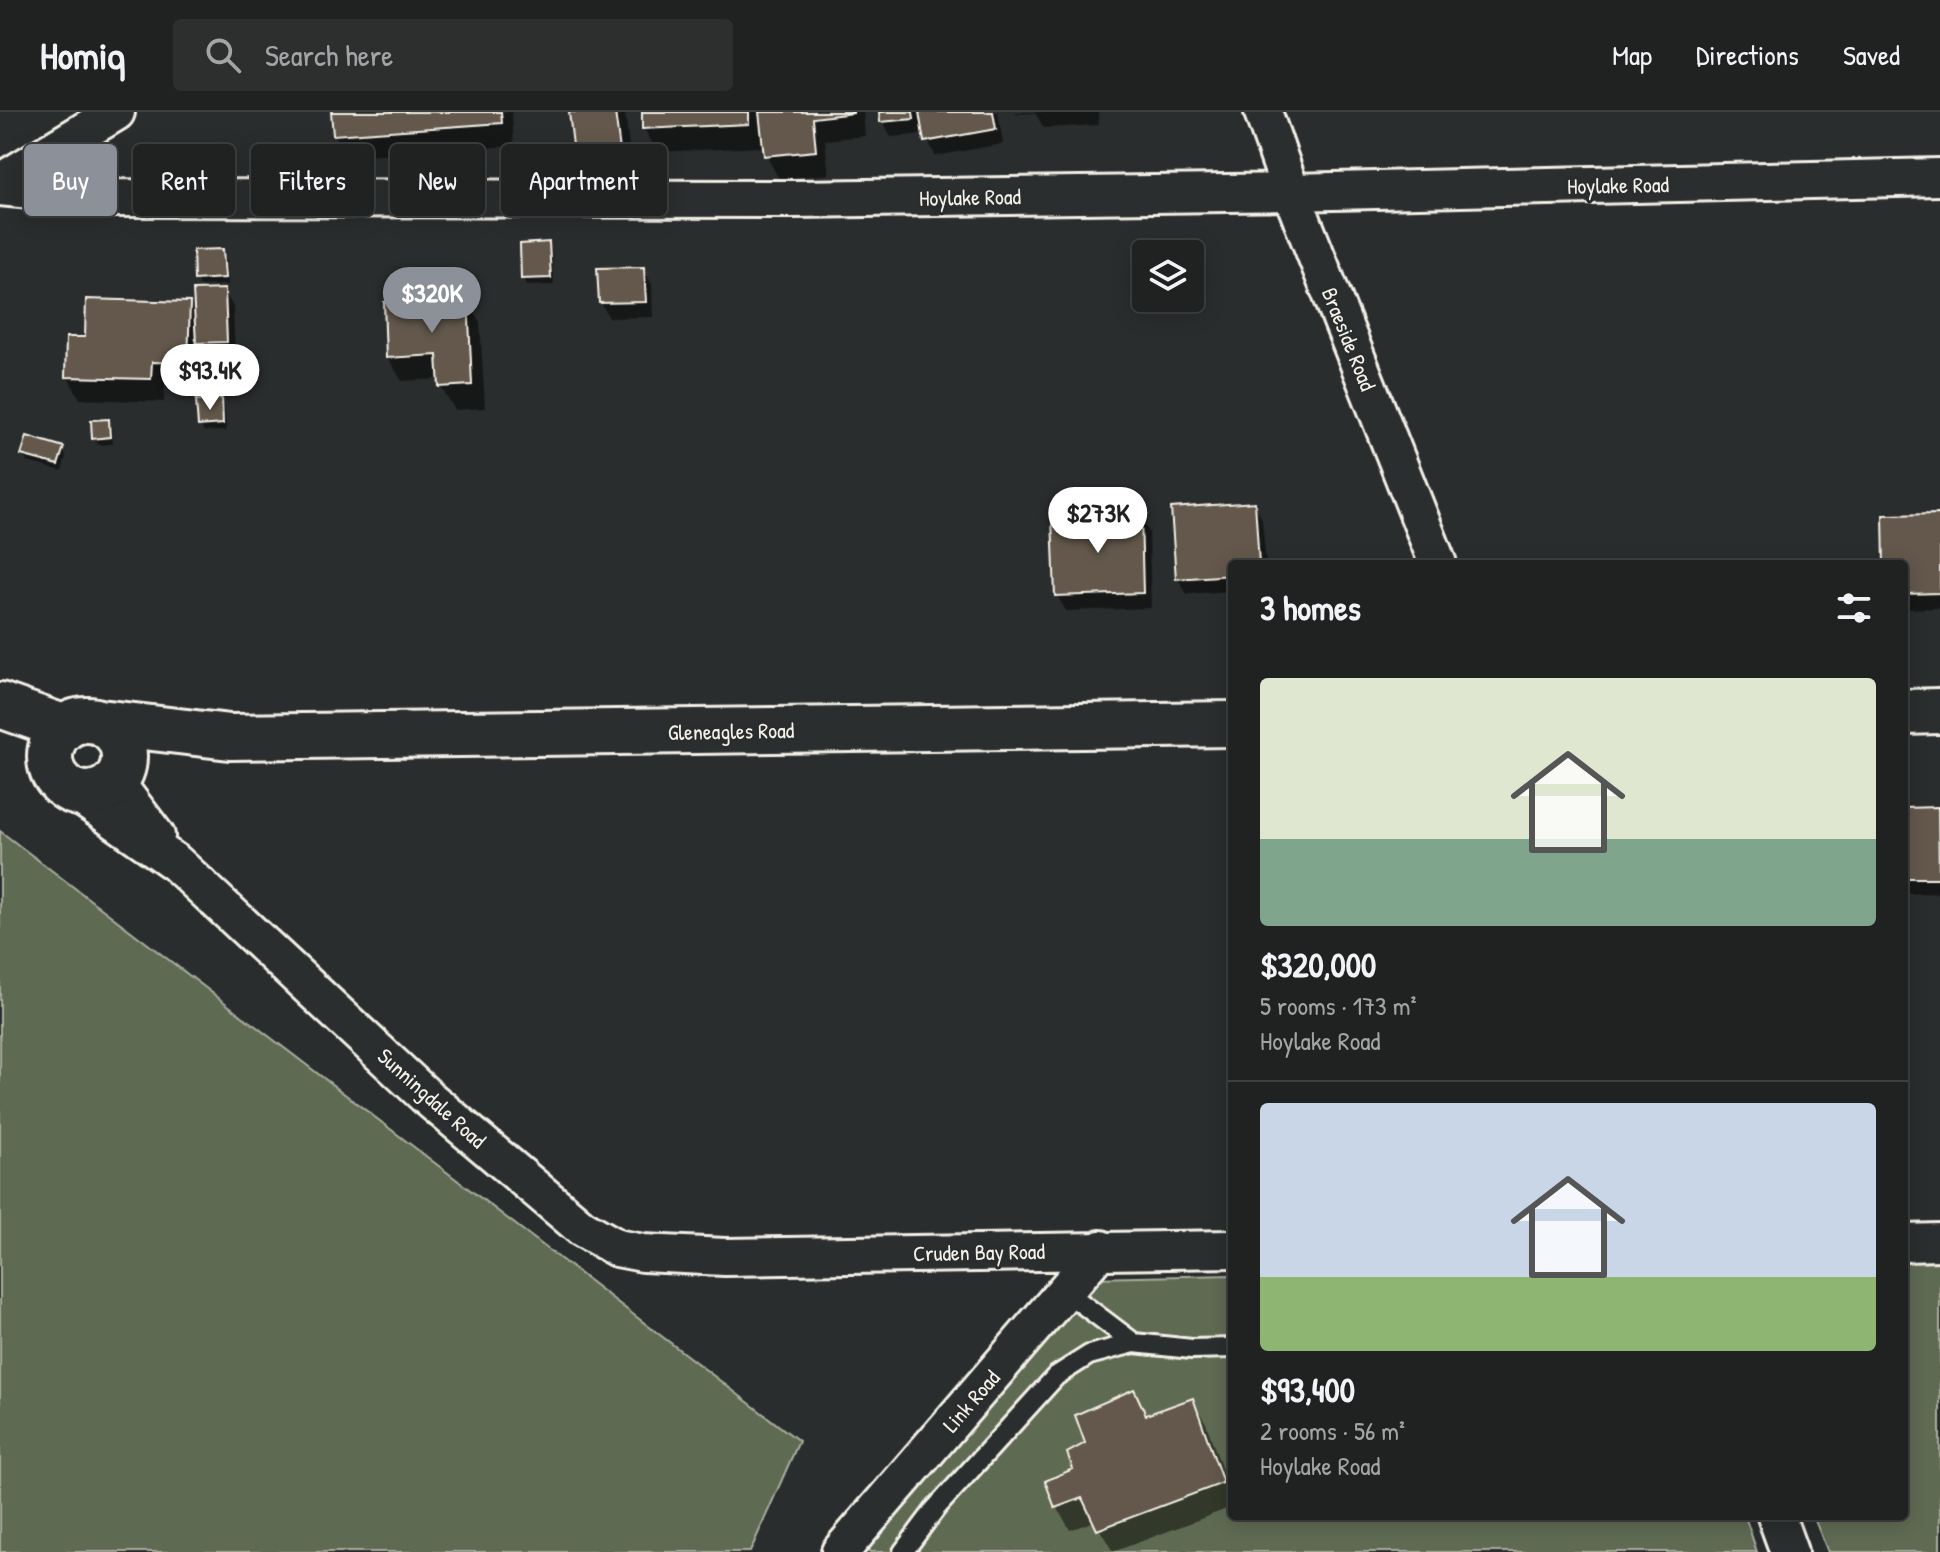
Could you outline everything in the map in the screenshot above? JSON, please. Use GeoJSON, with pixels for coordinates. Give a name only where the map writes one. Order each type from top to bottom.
{"type":"FeatureCollection","features":[{"type":"Feature","properties":{"kind":"street"},"geometry":{"type":"LineString","coordinates":[[0,184],[116,112]]}},
{"type":"Feature","properties":{"kind":"street","name":"Braeside Road"},"geometry":{"type":"LineString","coordinates":[[1263,112],[1291,192],[1436,560]]}},
{"type":"Feature","properties":{"kind":"street","name":"Hoylake Road"},"geometry":{"type":"LineString","coordinates":[[0,184],[115,198],[793,199],[1291,192],[1940,177]]}},
{"type":"Feature","properties":{"kind":"street"},"geometry":{"type":"LineString","coordinates":[[0,705],[87,758]]}},
{"type":"Feature","properties":{"kind":"street"},"geometry":{"type":"LineString","coordinates":[[1908,712],[1940,711]]}},
{"type":"Feature","properties":{"kind":"street"},"geometry":{"type":"LineString","coordinates":[[0,723],[87,758]]}},
{"type":"Feature","properties":{"kind":"street","name":"Gleneagles Road"},"geometry":{"type":"LineString","coordinates":[[87,758],[230,737],[1228,724]]}},
{"type":"Feature","properties":{"kind":"street","name":"Sunningdale Road"},"geometry":{"type":"LineString","coordinates":[[87,758],[176,863],[427,1097],[582,1228],[617,1248],[643,1253],[725,1257]]}},
{"type":"Feature","properties":{"kind":"street"},"geometry":{"type":"LineString","coordinates":[[1908,1243],[1940,1242]]}},
{"type":"Feature","properties":{"kind":"street","name":"Link Road"},"geometry":{"type":"LineString","coordinates":[[840,1552],[1101,1249]]}},
{"type":"Feature","properties":{"kind":"street","name":"Cruden Bay Road"},"geometry":{"type":"LineString","coordinates":[[725,1257],[1228,1249]]}},
{"type":"Feature","properties":{"kind":"street"},"geometry":{"type":"LineString","coordinates":[[1777,1520],[1789,1552]]}},
{"type":"Feature","properties":{"kind":"lane"},"geometry":{"type":"LineString","coordinates":[[1065,1291],[1134,1343]]}},
{"type":"Feature","properties":{"kind":"lane"},"geometry":{"type":"LineString","coordinates":[[903,1552],[936,1508],[1056,1376],[1089,1355],[1134,1343],[1192,1349],[1228,1348]]}},
{"type":"Feature","properties":{"kind":"green space"},"geometry":{"type":"Polygon","coordinates":[[[0,831],[799,1441],[750,1552],[0,1552],[0,831]]]}},
{"type":"Feature","properties":{"kind":"green space"},"geometry":{"type":"Polygon","coordinates":[[[1940,1237],[1940,1552],[1828,1552],[1815,1520],[1908,1520],[1908,1238],[1940,1237]]]}},
{"type":"Feature","properties":{"kind":"green space"},"geometry":{"type":"Polygon","coordinates":[[[1228,1275],[1228,1520],[1746,1520],[1757,1552],[857,1552],[1091,1278],[1228,1275]]]}},
{"type":"Feature","properties":{"kind":"building"},"geometry":{"type":"Polygon","coordinates":[[[331,112],[501,112],[502,123],[333,135],[331,112]]]}},
{"type":"Feature","properties":{"kind":"building"},"geometry":{"type":"Polygon","coordinates":[[[569,112],[615,112],[619,144],[573,144],[569,112]]]}},
{"type":"Feature","properties":{"kind":"building"},"geometry":{"type":"Polygon","coordinates":[[[642,112],[749,112],[749,124],[642,129],[642,112]]]}},
{"type":"Feature","properties":{"kind":"building"},"geometry":{"type":"Polygon","coordinates":[[[759,112],[853,113],[813,118],[816,151],[764,156],[759,112]]]}},
{"type":"Feature","properties":{"kind":"building"},"geometry":{"type":"Polygon","coordinates":[[[879,112],[913,112],[914,119],[880,122],[879,112]]]}},
{"type":"Feature","properties":{"kind":"building"},"geometry":{"type":"Polygon","coordinates":[[[919,112],[993,112],[996,129],[924,142],[919,112]]]}},
{"type":"Feature","properties":{"kind":"building"},"geometry":{"type":"Polygon","coordinates":[[[549,242],[551,278],[521,279],[520,244],[549,242]]]}},
{"type":"Feature","properties":{"kind":"building"},"geometry":{"type":"Polygon","coordinates":[[[223,249],[225,278],[194,280],[193,250],[223,249]]]}},
{"type":"Feature","properties":{"kind":"building"},"geometry":{"type":"Polygon","coordinates":[[[644,267],[646,302],[599,303],[597,268],[644,267]]]}},
{"type":"Feature","properties":{"kind":"building"},"geometry":{"type":"Polygon","coordinates":[[[225,289],[227,342],[196,343],[193,290],[225,289]]]}},
{"type":"Feature","properties":{"kind":"building"},"geometry":{"type":"Polygon","coordinates":[[[468,297],[472,385],[439,387],[437,355],[386,358],[384,302],[468,297]]]}},
{"type":"Feature","properties":{"kind":"building"},"geometry":{"type":"Polygon","coordinates":[[[86,299],[190,302],[188,363],[152,362],[151,379],[65,377],[66,337],[85,337],[86,299]]]}},
{"type":"Feature","properties":{"kind":"building"},"geometry":{"type":"Polygon","coordinates":[[[222,398],[223,424],[198,426],[196,400],[222,398]]]}},
{"type":"Feature","properties":{"kind":"building"},"geometry":{"type":"Polygon","coordinates":[[[109,419],[110,437],[92,439],[91,420],[109,419]]]}},
{"type":"Feature","properties":{"kind":"building"},"geometry":{"type":"Polygon","coordinates":[[[27,436],[64,447],[58,465],[21,455],[27,436]]]}},
{"type":"Feature","properties":{"kind":"building"},"geometry":{"type":"Polygon","coordinates":[[[1255,502],[1259,560],[1228,560],[1228,575],[1176,579],[1171,508],[1255,502]]]}},
{"type":"Feature","properties":{"kind":"building"},"geometry":{"type":"Polygon","coordinates":[[[1141,514],[1143,593],[1055,596],[1052,517],[1141,514]]]}},
{"type":"Feature","properties":{"kind":"building"},"geometry":{"type":"Polygon","coordinates":[[[1940,514],[1940,593],[1908,594],[1908,560],[1884,560],[1883,515],[1940,514]]]}},
{"type":"Feature","properties":{"kind":"building"},"geometry":{"type":"Polygon","coordinates":[[[1938,807],[1939,878],[1908,878],[1908,808],[1938,807]]]}},
{"type":"Feature","properties":{"kind":"building"},"geometry":{"type":"Polygon","coordinates":[[[1134,1389],[1146,1415],[1193,1398],[1223,1483],[1097,1530],[1082,1498],[1055,1508],[1045,1481],[1073,1469],[1067,1453],[1085,1443],[1075,1415],[1134,1389]]]}}]}
